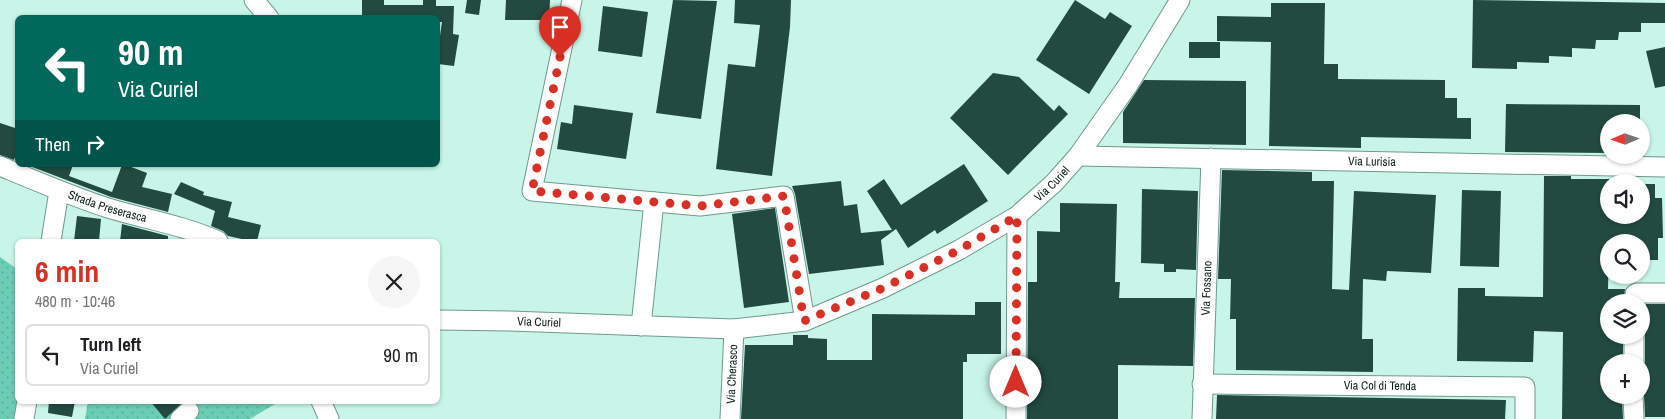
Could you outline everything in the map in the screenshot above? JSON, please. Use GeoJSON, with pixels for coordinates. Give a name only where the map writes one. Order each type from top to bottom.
{"type":"FeatureCollection","features":[{"type":"Feature","properties":{"kind":"street"},"geometry":{"type":"LineString","coordinates":[[254,0],[267,15]]}},
{"type":"Feature","properties":{"kind":"street"},"geometry":{"type":"LineString","coordinates":[[572,0],[532,191],[700,206],[784,196],[804,321]]}},
{"type":"Feature","properties":{"kind":"street","name":"Via Curiel"},"geometry":{"type":"LineString","coordinates":[[440,320],[734,329],[804,321],[883,288],[959,250],[1017,216],[1054,183],[1078,156],[1128,85],[1180,0]]}},
{"type":"Feature","properties":{"kind":"street","name":"Via Lurisia"},"geometry":{"type":"LineString","coordinates":[[1078,156],[1665,167]]}},
{"type":"Feature","properties":{"kind":"street","name":"Via Fossano"},"geometry":{"type":"LineString","coordinates":[[1202,419],[1210,158]]}},
{"type":"Feature","properties":{"kind":"street","name":"Strada Preserasca"},"geometry":{"type":"LineString","coordinates":[[0,166],[59,191],[108,208],[213,239]]}},
{"type":"Feature","properties":{"kind":"street"},"geometry":{"type":"LineString","coordinates":[[51,239],[59,191]]}},
{"type":"Feature","properties":{"kind":"street"},"geometry":{"type":"LineString","coordinates":[[641,326],[654,202]]}},
{"type":"Feature","properties":{"kind":"street"},"geometry":{"type":"LineString","coordinates":[[1016,419],[1017,216]]}},
{"type":"Feature","properties":{"kind":"street"},"geometry":{"type":"LineString","coordinates":[[1635,294],[1665,293]]}},
{"type":"Feature","properties":{"kind":"street","name":"Via Cherasco"},"geometry":{"type":"LineString","coordinates":[[730,419],[734,329]]}},
{"type":"Feature","properties":{"kind":"street","name":"Via Col di Tenda"},"geometry":{"type":"LineString","coordinates":[[1202,384],[1525,387],[1525,419]]}},
{"type":"Feature","properties":{"kind":"street"},"geometry":{"type":"LineString","coordinates":[[1633,404],[1634,419]]}},
{"type":"Feature","properties":{"kind":"green space"},"geometry":{"type":"Polygon","coordinates":[[[0,257],[15,268],[15,404],[18,404],[19,419],[0,419],[0,257]]]}},
{"type":"Feature","properties":{"kind":"green space"},"geometry":{"type":"Polygon","coordinates":[[[88,404],[275,404],[250,419],[85,419],[88,404]]]}},
{"type":"Feature","properties":{"kind":"building"},"geometry":{"type":"Polygon","coordinates":[[[362,0],[384,0],[384,5],[423,5],[423,0],[436,0],[436,6],[454,6],[453,34],[459,35],[454,66],[440,64],[442,22],[440,22],[440,15],[362,15],[362,0]]]}},
{"type":"Feature","properties":{"kind":"building"},"geometry":{"type":"Polygon","coordinates":[[[467,0],[481,0],[479,15],[465,13],[467,0]]]}},
{"type":"Feature","properties":{"kind":"building"},"geometry":{"type":"Polygon","coordinates":[[[506,0],[550,0],[549,20],[505,20],[506,0]]]}},
{"type":"Feature","properties":{"kind":"building"},"geometry":{"type":"Polygon","coordinates":[[[673,0],[717,1],[701,119],[656,113],[673,0]]]}},
{"type":"Feature","properties":{"kind":"building"},"geometry":{"type":"Polygon","coordinates":[[[735,0],[791,0],[790,27],[772,176],[716,169],[728,64],[755,67],[760,25],[734,23],[735,0]]]}},
{"type":"Feature","properties":{"kind":"building"},"geometry":{"type":"Polygon","coordinates":[[[1075,0],[1105,19],[1110,12],[1132,26],[1089,94],[1036,60],[1075,0]]]}},
{"type":"Feature","properties":{"kind":"building"},"geometry":{"type":"Polygon","coordinates":[[[1473,0],[1665,3],[1665,23],[1641,23],[1641,32],[1619,32],[1618,40],[1596,40],[1595,49],[1572,48],[1572,57],[1549,56],[1549,63],[1517,62],[1517,69],[1472,68],[1473,0]]]}},
{"type":"Feature","properties":{"kind":"building"},"geometry":{"type":"Polygon","coordinates":[[[1271,3],[1325,3],[1324,64],[1338,64],[1338,79],[1445,80],[1445,98],[1457,98],[1457,118],[1471,118],[1471,139],[1361,137],[1361,148],[1269,146],[1271,42],[1217,41],[1217,16],[1271,17],[1271,3]]]}},
{"type":"Feature","properties":{"kind":"building"},"geometry":{"type":"Polygon","coordinates":[[[603,6],[648,12],[642,57],[598,51],[603,6]]]}},
{"type":"Feature","properties":{"kind":"building"},"geometry":{"type":"Polygon","coordinates":[[[1189,42],[1220,42],[1220,58],[1189,58],[1189,42]]]}},
{"type":"Feature","properties":{"kind":"building"},"geometry":{"type":"Polygon","coordinates":[[[1665,47],[1665,86],[1655,88],[1646,51],[1665,47]]]}},
{"type":"Feature","properties":{"kind":"building"},"geometry":{"type":"Polygon","coordinates":[[[993,73],[1019,77],[1054,111],[1059,105],[1068,114],[1008,175],[950,118],[993,73]]]}},
{"type":"Feature","properties":{"kind":"building"},"geometry":{"type":"Polygon","coordinates":[[[1144,80],[1246,81],[1246,145],[1123,143],[1123,112],[1144,80]]]}},
{"type":"Feature","properties":{"kind":"building"},"geometry":{"type":"Polygon","coordinates":[[[1506,104],[1640,105],[1640,114],[1600,114],[1600,153],[1505,152],[1506,104]]]}},
{"type":"Feature","properties":{"kind":"building"},"geometry":{"type":"Polygon","coordinates":[[[574,105],[633,113],[626,159],[557,149],[561,122],[572,124],[574,105]]]}},
{"type":"Feature","properties":{"kind":"building"},"geometry":{"type":"Polygon","coordinates":[[[0,123],[15,128],[15,157],[14,160],[0,155],[0,123]]]}},
{"type":"Feature","properties":{"kind":"building"},"geometry":{"type":"Polygon","coordinates":[[[964,164],[988,201],[937,234],[935,230],[908,248],[896,229],[881,240],[884,265],[809,274],[792,186],[841,181],[844,206],[857,204],[861,233],[892,230],[867,191],[884,179],[901,205],[964,164]]]}},
{"type":"Feature","properties":{"kind":"building"},"geometry":{"type":"Polygon","coordinates":[[[32,167],[72,167],[69,176],[112,192],[121,167],[131,167],[147,173],[142,187],[172,194],[168,212],[111,197],[32,167]]]}},
{"type":"Feature","properties":{"kind":"building"},"geometry":{"type":"Polygon","coordinates":[[[1222,170],[1312,172],[1312,181],[1334,181],[1332,289],[1349,290],[1354,191],[1436,195],[1431,273],[1387,271],[1386,281],[1363,279],[1362,339],[1373,339],[1373,372],[1236,370],[1236,319],[1230,319],[1231,279],[1218,279],[1222,170]]]}},
{"type":"Feature","properties":{"kind":"building"},"geometry":{"type":"Polygon","coordinates":[[[1544,176],[1571,176],[1571,179],[1600,179],[1600,224],[1650,224],[1650,184],[1655,184],[1655,198],[1662,198],[1663,238],[1658,238],[1658,260],[1650,260],[1650,234],[1600,234],[1600,284],[1608,284],[1608,289],[1625,289],[1625,294],[1600,294],[1600,344],[1623,344],[1623,354],[1600,354],[1600,404],[1622,404],[1623,419],[1562,419],[1563,332],[1534,331],[1533,362],[1457,361],[1458,288],[1485,288],[1485,296],[1543,297],[1544,176]]]}},
{"type":"Feature","properties":{"kind":"building"},"geometry":{"type":"Polygon","coordinates":[[[181,182],[204,192],[203,195],[232,202],[228,217],[261,225],[258,239],[242,239],[228,236],[223,231],[211,226],[215,211],[174,194],[181,182]]]}},
{"type":"Feature","properties":{"kind":"building"},"geometry":{"type":"Polygon","coordinates":[[[1142,189],[1198,191],[1196,270],[1176,269],[1176,272],[1164,272],[1164,264],[1141,263],[1142,189]]]}},
{"type":"Feature","properties":{"kind":"building"},"geometry":{"type":"Polygon","coordinates":[[[1462,190],[1501,191],[1499,267],[1460,266],[1462,190]]]}},
{"type":"Feature","properties":{"kind":"building"},"geometry":{"type":"Polygon","coordinates":[[[1060,203],[1117,204],[1115,282],[1120,282],[1119,298],[1195,298],[1193,366],[1118,365],[1118,419],[1027,419],[1028,282],[1037,282],[1037,231],[1060,232],[1060,203]]]}},
{"type":"Feature","properties":{"kind":"building"},"geometry":{"type":"Polygon","coordinates":[[[775,208],[789,302],[744,308],[732,214],[775,208]]]}},
{"type":"Feature","properties":{"kind":"building"},"geometry":{"type":"Polygon","coordinates":[[[77,216],[101,219],[99,239],[74,239],[77,216]]]}},
{"type":"Feature","properties":{"kind":"building"},"geometry":{"type":"Polygon","coordinates":[[[122,224],[168,236],[168,239],[120,239],[122,224]]]}},
{"type":"Feature","properties":{"kind":"building"},"geometry":{"type":"Polygon","coordinates":[[[975,302],[1001,302],[1001,354],[967,354],[967,362],[963,362],[963,419],[741,419],[745,345],[793,345],[793,335],[808,335],[808,338],[827,339],[827,360],[872,360],[872,314],[975,315],[975,302]]]}},
{"type":"Feature","properties":{"kind":"building"},"geometry":{"type":"Polygon","coordinates":[[[1650,304],[1665,304],[1665,417],[1645,417],[1644,404],[1650,404],[1650,354],[1645,354],[1645,344],[1650,344],[1650,304]]]}},
{"type":"Feature","properties":{"kind":"building"},"geometry":{"type":"Polygon","coordinates":[[[1217,395],[1506,400],[1505,419],[1216,419],[1217,395]]]}},
{"type":"Feature","properties":{"kind":"building"},"geometry":{"type":"Polygon","coordinates":[[[49,404],[74,404],[72,417],[48,413],[49,404]]]}},
{"type":"Feature","properties":{"kind":"building"},"geometry":{"type":"Polygon","coordinates":[[[152,404],[181,404],[165,419],[152,404]]]}},
{"type":"Feature","properties":{"kind":"route"},"geometry":{"type":"LineString","coordinates":[[560,57],[532,191],[700,206],[784,196],[804,321],[883,288],[959,250],[1017,216],[1016,382]]}}]}
